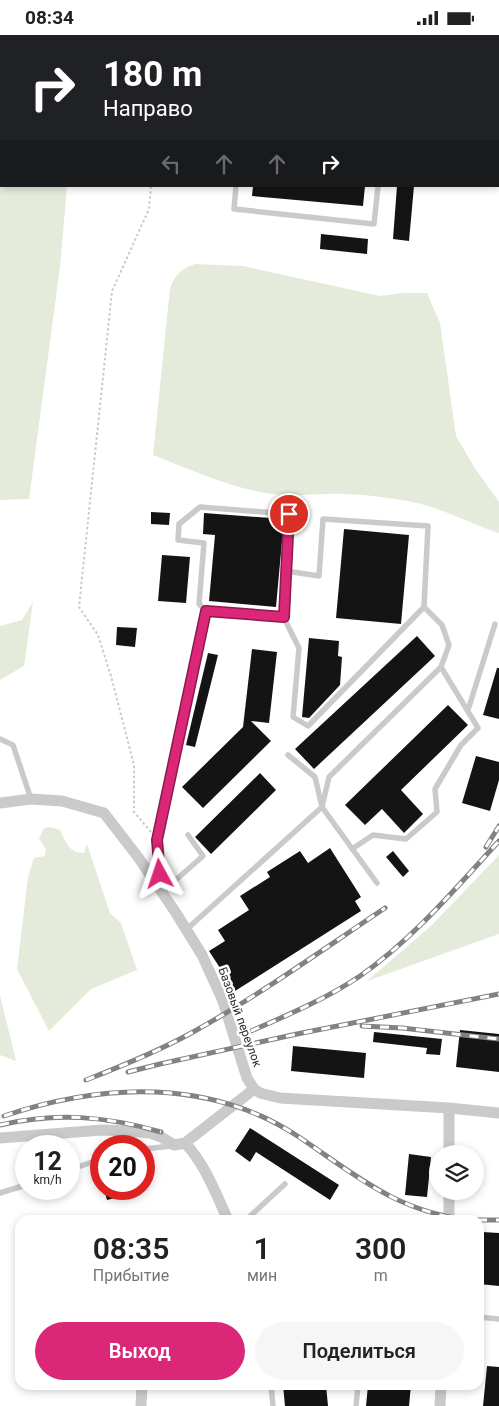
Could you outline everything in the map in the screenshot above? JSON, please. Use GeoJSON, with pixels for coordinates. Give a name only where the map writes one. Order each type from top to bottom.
{"type":"FeatureCollection","features":[{"type":"Feature","properties":{"kind":"street","name":"Базовый переулок"},"geometry":{"type":"LineString","coordinates":[[0,803],[31,799],[62,801],[104,813],[138,857],[187,929],[223,1001],[247,1078],[254,1089]]}},
{"type":"Feature","properties":{"kind":"street"},"geometry":{"type":"LineString","coordinates":[[180,1144],[254,1089],[270,1096],[294,1100],[449,1108],[499,1113]]}},
{"type":"Feature","properties":{"kind":"street"},"geometry":{"type":"LineString","coordinates":[[449,1108],[449,1145]]}},
{"type":"Feature","properties":{"kind":"street"},"geometry":{"type":"LineString","coordinates":[[0,1138],[102,1130],[150,1133],[191,1149],[208,1177],[226,1215]]}},
{"type":"Feature","properties":{"kind":"street"},"geometry":{"type":"LineString","coordinates":[[449,1200],[450,1215]]}},
{"type":"Feature","properties":{"kind":"street"},"geometry":{"type":"LineString","coordinates":[[141,1406],[142,1390]]}},
{"type":"Feature","properties":{"kind":"street"},"geometry":{"type":"LineString","coordinates":[[440,1406],[441,1390]]}},
{"type":"Feature","properties":{"kind":"lane"},"geometry":{"type":"LineString","coordinates":[[236,187],[234,209],[374,224],[378,187]]}},
{"type":"Feature","properties":{"kind":"lane"},"geometry":{"type":"LineString","coordinates":[[284,617],[206,611],[199,604],[204,543],[178,540],[179,524],[200,507],[289,514],[286,571],[284,617],[299,649],[293,717],[308,726],[424,607],[428,526],[323,519],[319,576],[286,571]]}},
{"type":"Feature","properties":{"kind":"lane"},"geometry":{"type":"LineString","coordinates":[[187,929],[322,807],[329,777],[441,667],[449,645],[442,625],[424,607]]}},
{"type":"Feature","properties":{"kind":"lane"},"geometry":{"type":"LineString","coordinates":[[162,892],[157,840],[206,611]]}},
{"type":"Feature","properties":{"kind":"lane"},"geometry":{"type":"LineString","coordinates":[[468,710],[494,624]]}},
{"type":"Feature","properties":{"kind":"lane"},"geometry":{"type":"LineString","coordinates":[[352,849],[373,835],[406,839],[437,812],[435,789],[461,745],[478,727],[441,667]]}},
{"type":"Feature","properties":{"kind":"lane"},"geometry":{"type":"LineString","coordinates":[[0,739],[13,745],[31,799]]}},
{"type":"Feature","properties":{"kind":"lane"},"geometry":{"type":"LineString","coordinates":[[288,755],[315,777],[322,807],[377,883]]}},
{"type":"Feature","properties":{"kind":"lane"},"geometry":{"type":"LineString","coordinates":[[162,892],[203,856],[188,835]]}},
{"type":"Feature","properties":{"kind":"lane"},"geometry":{"type":"LineString","coordinates":[[155,1147],[180,1144]]}},
{"type":"Feature","properties":{"kind":"lane"},"geometry":{"type":"LineString","coordinates":[[251,1215],[284,1184]]}},
{"type":"Feature","properties":{"kind":"lane"},"geometry":{"type":"LineString","coordinates":[[0,1193],[15,1188]]}},
{"type":"Feature","properties":{"kind":"lane"},"geometry":{"type":"LineString","coordinates":[[484,1318],[499,1319]]}},
{"type":"Feature","properties":{"kind":"lane"},"geometry":{"type":"LineString","coordinates":[[271,1390],[273,1406]]}},
{"type":"Feature","properties":{"kind":"lane"},"geometry":{"type":"LineString","coordinates":[[356,1406],[358,1390]]}},
{"type":"Feature","properties":{"kind":"path"},"geometry":{"type":"LineString","coordinates":[[151,187],[150,209],[112,291],[79,607],[98,635],[111,676],[134,765],[134,812],[157,840]]}},
{"type":"Feature","properties":{"kind":"green space"},"geometry":{"type":"Polygon","coordinates":[[[0,187],[67,187],[60,267],[29,499],[0,500],[0,187]]]}},
{"type":"Feature","properties":{"kind":"green space"},"geometry":{"type":"Polygon","coordinates":[[[195,264],[243,266],[380,296],[402,293],[427,293],[440,323],[456,436],[474,467],[499,502],[499,533],[438,509],[406,501],[348,494],[284,495],[250,490],[217,480],[153,455],[170,288],[174,279],[180,273],[195,264]]]}},
{"type":"Feature","properties":{"kind":"green space"},"geometry":{"type":"Polygon","coordinates":[[[33,602],[24,666],[0,680],[0,626],[22,620],[33,602]]]}},
{"type":"Feature","properties":{"kind":"green space"},"geometry":{"type":"Polygon","coordinates":[[[50,827],[60,830],[71,849],[79,853],[84,853],[87,844],[110,913],[121,923],[137,970],[91,989],[49,1031],[17,969],[28,877],[34,858],[45,856],[46,849],[39,839],[44,828],[50,827]]]}},
{"type":"Feature","properties":{"kind":"green space"},"geometry":{"type":"Polygon","coordinates":[[[499,855],[499,934],[367,981],[431,926],[499,855]]]}},
{"type":"Feature","properties":{"kind":"green space"},"geometry":{"type":"Polygon","coordinates":[[[0,995],[16,1061],[0,1055],[0,995]]]}},
{"type":"Feature","properties":{"kind":"building"},"geometry":{"type":"Polygon","coordinates":[[[253,187],[365,187],[363,206],[252,196],[253,187]]]}},
{"type":"Feature","properties":{"kind":"building"},"geometry":{"type":"Polygon","coordinates":[[[397,187],[414,187],[409,241],[393,239],[397,187]]]}},
{"type":"Feature","properties":{"kind":"building"},"geometry":{"type":"Polygon","coordinates":[[[321,234],[368,239],[367,254],[320,249],[321,234]]]}},
{"type":"Feature","properties":{"kind":"building"},"geometry":{"type":"Polygon","coordinates":[[[151,512],[170,513],[169,525],[151,524],[151,512]]]}},
{"type":"Feature","properties":{"kind":"building"},"geometry":{"type":"Polygon","coordinates":[[[204,513],[284,519],[276,607],[209,601],[215,535],[203,534],[204,513]]]}},
{"type":"Feature","properties":{"kind":"building"},"geometry":{"type":"Polygon","coordinates":[[[344,529],[409,535],[401,624],[336,618],[344,529]]]}},
{"type":"Feature","properties":{"kind":"building"},"geometry":{"type":"Polygon","coordinates":[[[162,555],[190,557],[186,603],[158,601],[162,555]]]}},
{"type":"Feature","properties":{"kind":"building"},"geometry":{"type":"Polygon","coordinates":[[[117,627],[137,628],[135,647],[116,645],[117,627]]]}},
{"type":"Feature","properties":{"kind":"building"},"geometry":{"type":"Polygon","coordinates":[[[417,636],[435,656],[314,769],[295,749],[417,636]]]}},
{"type":"Feature","properties":{"kind":"building"},"geometry":{"type":"Polygon","coordinates":[[[309,638],[339,641],[338,656],[342,657],[340,685],[309,718],[302,717],[309,638]]]}},
{"type":"Feature","properties":{"kind":"building"},"geometry":{"type":"Polygon","coordinates":[[[252,649],[277,652],[269,723],[251,721],[271,741],[203,808],[182,787],[243,727],[252,649]]]}},
{"type":"Feature","properties":{"kind":"building"},"geometry":{"type":"Polygon","coordinates":[[[208,653],[218,655],[195,747],[186,745],[208,653]]]}},
{"type":"Feature","properties":{"kind":"building"},"geometry":{"type":"Polygon","coordinates":[[[497,668],[499,668],[499,719],[483,715],[497,668]]]}},
{"type":"Feature","properties":{"kind":"building"},"geometry":{"type":"Polygon","coordinates":[[[448,705],[468,725],[401,790],[423,814],[404,833],[382,809],[365,825],[345,805],[448,705]]]}},
{"type":"Feature","properties":{"kind":"building"},"geometry":{"type":"Polygon","coordinates":[[[476,756],[499,762],[499,780],[490,811],[462,803],[476,756]]]}},
{"type":"Feature","properties":{"kind":"building"},"geometry":{"type":"Polygon","coordinates":[[[260,773],[276,790],[211,854],[195,837],[260,773]]]}},
{"type":"Feature","properties":{"kind":"building"},"geometry":{"type":"Polygon","coordinates":[[[330,848],[361,897],[355,901],[361,911],[235,991],[209,951],[225,941],[218,930],[249,910],[240,896],[270,877],[267,872],[300,851],[308,863],[330,848]]]}},
{"type":"Feature","properties":{"kind":"building"},"geometry":{"type":"Polygon","coordinates":[[[393,851],[409,871],[403,877],[386,857],[393,851]]]}},
{"type":"Feature","properties":{"kind":"building"},"geometry":{"type":"Polygon","coordinates":[[[460,1030],[499,1034],[499,1072],[456,1067],[460,1030]]]}},
{"type":"Feature","properties":{"kind":"building"},"geometry":{"type":"Polygon","coordinates":[[[374,1032],[442,1039],[440,1055],[426,1054],[427,1048],[373,1042],[374,1032]]]}},
{"type":"Feature","properties":{"kind":"building"},"geometry":{"type":"Polygon","coordinates":[[[293,1046],[366,1053],[364,1078],[291,1071],[293,1046]]]}},
{"type":"Feature","properties":{"kind":"building"},"geometry":{"type":"Polygon","coordinates":[[[250,1128],[339,1185],[330,1200],[256,1152],[250,1162],[235,1151],[250,1128]]]}},
{"type":"Feature","properties":{"kind":"building"},"geometry":{"type":"Polygon","coordinates":[[[409,1154],[429,1157],[427,1197],[405,1195],[409,1154]]]}},
{"type":"Feature","properties":{"kind":"building"},"geometry":{"type":"Polygon","coordinates":[[[484,1232],[499,1233],[499,1286],[484,1284],[484,1232]]]}},
{"type":"Feature","properties":{"kind":"building"},"geometry":{"type":"Polygon","coordinates":[[[487,1366],[499,1367],[499,1406],[483,1406],[487,1366]]]}},
{"type":"Feature","properties":{"kind":"building"},"geometry":{"type":"Polygon","coordinates":[[[283,1390],[326,1390],[328,1406],[285,1406],[283,1390]]]}},
{"type":"Feature","properties":{"kind":"building"},"geometry":{"type":"Polygon","coordinates":[[[368,1390],[411,1390],[409,1406],[366,1406],[368,1390]]]}},
{"type":"Feature","properties":{"kind":"railway"},"geometry":{"type":"LineString","coordinates":[[486,847],[499,826]]}},
{"type":"Feature","properties":{"kind":"railway"},"geometry":{"type":"LineString","coordinates":[[251,1031],[334,992],[379,962],[433,913],[499,841]]}},
{"type":"Feature","properties":{"kind":"railway"},"geometry":{"type":"LineString","coordinates":[[86,1080],[154,1052],[218,1018],[385,908]]}},
{"type":"Feature","properties":{"kind":"railway"},"geometry":{"type":"LineString","coordinates":[[128,1072],[297,1034],[499,994]]}},
{"type":"Feature","properties":{"kind":"railway"},"geometry":{"type":"LineString","coordinates":[[362,1026],[402,1028],[499,1039]]}},
{"type":"Feature","properties":{"kind":"railway"},"geometry":{"type":"LineString","coordinates":[[4,1116],[41,1105],[79,1097],[117,1093],[155,1092],[192,1096],[229,1104],[265,1118],[299,1137],[359,1178],[399,1201],[441,1215]]}},
{"type":"Feature","properties":{"kind":"railway"},"geometry":{"type":"LineString","coordinates":[[0,1125],[41,1118],[61,1117],[100,1119],[161,1132]]}},
{"type":"Feature","properties":{"kind":"railway"},"geometry":{"type":"LineString","coordinates":[[484,1220],[499,1220]]}},
{"type":"Feature","properties":{"kind":"route"},"geometry":{"type":"LineString","coordinates":[[160,874],[157,840],[206,611],[284,617],[289,514]]}}]}
